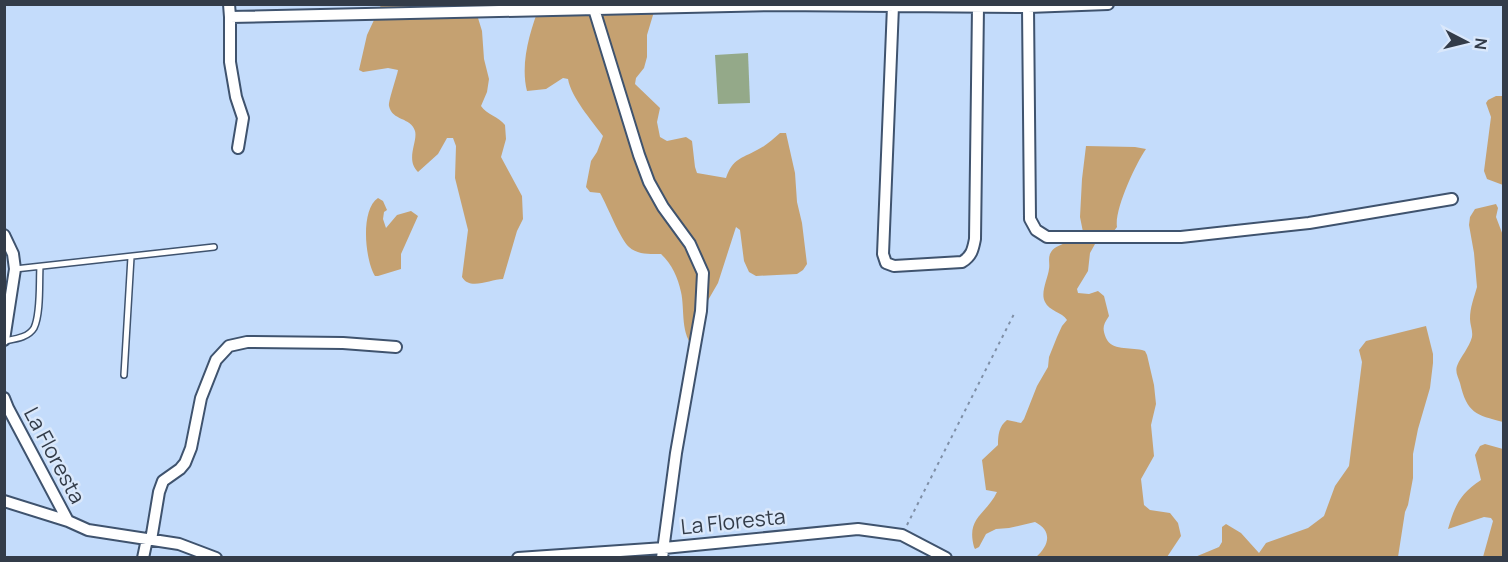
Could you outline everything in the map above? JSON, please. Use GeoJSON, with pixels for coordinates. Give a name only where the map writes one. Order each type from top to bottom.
{"type":"FeatureCollection","features":[{"type":"Feature","properties":{"kind":"street"},"geometry":{"type":"LineString","coordinates":[[229,4],[230,62],[236,97],[243,118],[238,148]]}},
{"type":"Feature","properties":{"kind":"street"},"geometry":{"type":"LineString","coordinates":[[230,17],[775,5],[1028,7],[1108,4]]}},
{"type":"Feature","properties":{"kind":"street"},"geometry":{"type":"LineString","coordinates":[[893,6],[883,254],[886,263],[894,266],[962,262],[973,251],[978,7]]}},
{"type":"Feature","properties":{"kind":"street"},"geometry":{"type":"LineString","coordinates":[[1028,7],[1030,219],[1036,230],[1047,237],[1181,237],[1309,223],[1452,199]]}},
{"type":"Feature","properties":{"kind":"street"},"geometry":{"type":"LineString","coordinates":[[594,9],[649,182],[663,207],[690,244],[703,273],[701,311],[676,453],[663,553]]}},
{"type":"Feature","properties":{"kind":"street"},"geometry":{"type":"LineString","coordinates":[[4,235],[13,254],[15,269],[4,340]]}},
{"type":"Feature","properties":{"kind":"street"},"geometry":{"type":"LineString","coordinates":[[143,558],[163,481],[180,469],[185,462],[191,448],[201,398],[216,360],[229,346],[247,342],[343,343],[396,347]]}},
{"type":"Feature","properties":{"kind":"street","name":"La Floresta"},"geometry":{"type":"LineString","coordinates":[[4,398],[68,521],[88,530],[179,544],[216,558]]}},
{"type":"Feature","properties":{"kind":"street"},"geometry":{"type":"LineString","coordinates":[[4,501],[68,521]]}},
{"type":"Feature","properties":{"kind":"street","name":"La Floresta"},"geometry":{"type":"LineString","coordinates":[[518,558],[663,553],[858,529],[902,535],[946,558]]}},
{"type":"Feature","properties":{"kind":"lane"},"geometry":{"type":"LineString","coordinates":[[15,269],[214,247]]}},
{"type":"Feature","properties":{"kind":"lane"},"geometry":{"type":"LineString","coordinates":[[124,375],[131,257]]}},
{"type":"Feature","properties":{"kind":"lane"},"geometry":{"type":"LineString","coordinates":[[4,340],[18,339],[33,328],[40,267]]}},
{"type":"Feature","properties":{"kind":"path"},"geometry":{"type":"LineString","coordinates":[[902,535],[1014,314]]}},
{"type":"Feature","properties":{"kind":"shaded area"},"geometry":{"type":"Polygon","coordinates":[[[381,5],[480,5],[478,18],[489,79],[481,106],[505,125],[506,139],[501,157],[522,196],[523,219],[517,231],[503,279],[475,284],[462,277],[468,230],[455,178],[456,146],[453,138],[447,138],[438,154],[418,172],[412,162],[415,131],[410,123],[394,114],[389,106],[398,70],[388,68],[363,72],[359,70],[367,35],[381,5]]]}},
{"type":"Feature","properties":{"kind":"shaded area"},"geometry":{"type":"Polygon","coordinates":[[[540,5],[656,5],[647,35],[647,57],[635,84],[660,108],[657,122],[660,137],[667,141],[686,137],[692,141],[697,173],[726,178],[738,160],[780,133],[786,133],[795,173],[797,202],[807,264],[797,274],[756,276],[749,272],[744,261],[740,230],[736,227],[718,283],[707,302],[703,337],[695,348],[687,337],[680,287],[668,262],[661,254],[640,253],[629,247],[600,193],[590,192],[586,187],[591,161],[603,136],[577,101],[568,79],[563,78],[546,89],[527,91],[525,58],[540,5]]]}},
{"type":"Feature","properties":{"kind":"shaded area"},"geometry":{"type":"Polygon","coordinates":[[[1496,96],[1503,96],[1503,185],[1487,179],[1484,171],[1491,117],[1486,103],[1496,96]]]}},
{"type":"Feature","properties":{"kind":"shaded area"},"geometry":{"type":"Polygon","coordinates":[[[1086,146],[1146,149],[1127,187],[1114,231],[1083,232],[1080,217],[1086,146]]]}},
{"type":"Feature","properties":{"kind":"shaded area"},"geometry":{"type":"Polygon","coordinates":[[[378,198],[383,201],[387,210],[384,212],[383,219],[386,228],[397,215],[411,211],[418,216],[401,254],[401,269],[375,276],[369,259],[366,236],[369,213],[372,204],[378,198]]]}},
{"type":"Feature","properties":{"kind":"shaded area"},"geometry":{"type":"Polygon","coordinates":[[[1496,204],[1498,208],[1496,217],[1504,238],[1503,422],[1479,414],[1470,407],[1456,370],[1472,337],[1470,315],[1477,287],[1470,217],[1475,209],[1496,204]]]}},
{"type":"Feature","properties":{"kind":"shaded area"},"geometry":{"type":"Polygon","coordinates":[[[1065,243],[1095,244],[1090,253],[1088,271],[1077,289],[1078,293],[1089,294],[1098,291],[1104,296],[1109,316],[1104,329],[1106,338],[1112,345],[1145,351],[1147,355],[1156,404],[1151,425],[1154,456],[1141,479],[1144,505],[1150,510],[1170,513],[1178,523],[1181,536],[1167,557],[1036,557],[1044,548],[1047,534],[1035,522],[996,529],[986,534],[979,547],[975,549],[974,547],[972,537],[975,522],[997,492],[986,490],[982,460],[998,445],[1004,422],[1007,420],[1021,423],[1024,419],[1037,386],[1048,367],[1049,357],[1057,337],[1067,320],[1047,305],[1043,294],[1050,254],[1054,248],[1065,243]]]}},
{"type":"Feature","properties":{"kind":"shaded area"},"geometry":{"type":"Polygon","coordinates":[[[1426,326],[1433,354],[1430,388],[1413,454],[1413,478],[1398,557],[1195,557],[1219,547],[1222,542],[1222,527],[1226,524],[1241,533],[1259,553],[1266,543],[1308,528],[1324,516],[1335,486],[1349,466],[1362,362],[1359,350],[1366,341],[1426,326]]]}},
{"type":"Feature","properties":{"kind":"shaded area"},"geometry":{"type":"Polygon","coordinates":[[[1485,444],[1503,449],[1503,557],[1483,557],[1493,521],[1491,518],[1484,517],[1448,529],[1459,501],[1481,480],[1475,455],[1480,446],[1485,444]]]}},
{"type":"Feature","properties":{"kind":"building"},"geometry":{"type":"Polygon","coordinates":[[[748,53],[750,103],[718,104],[715,55],[748,53]]]}}]}
